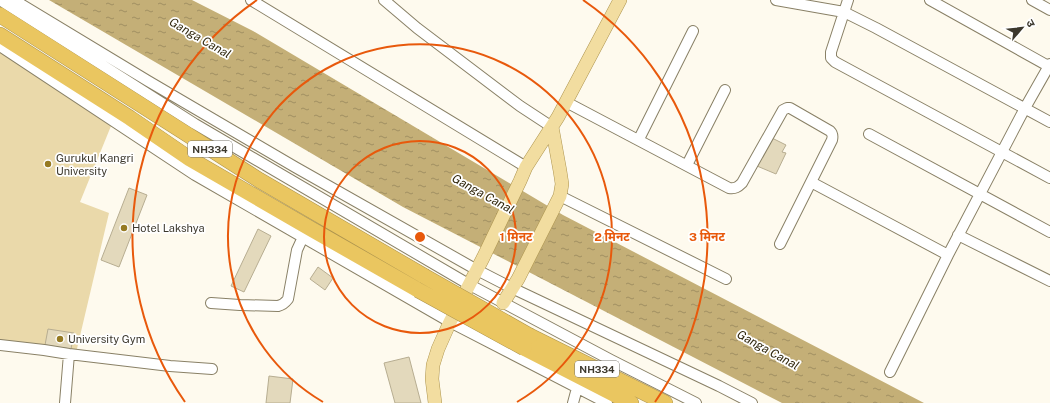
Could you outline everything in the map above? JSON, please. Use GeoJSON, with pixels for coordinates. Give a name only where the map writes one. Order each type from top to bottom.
{"type":"FeatureCollection","features":[{"type":"Feature","properties":{"kind":"highway","name":"NH334"},"geometry":{"type":"LineString","coordinates":[[0,15],[259,180],[424,276],[527,342],[631,403]]}},
{"type":"Feature","properties":{"kind":"highway","name":"NH334"},"geometry":{"type":"LineString","coordinates":[[0,35],[130,118],[190,159],[418,290],[527,342],[665,403]]}},
{"type":"Feature","properties":{"kind":"main road"},"geometry":{"type":"LineString","coordinates":[[435,403],[432,379],[433,365],[438,349],[450,322],[470,285],[526,167],[552,127],[620,0]]}},
{"type":"Feature","properties":{"kind":"main road"},"geometry":{"type":"LineString","coordinates":[[503,303],[558,200],[562,184],[552,127]]}},
{"type":"Feature","properties":{"kind":"street"},"geometry":{"type":"LineString","coordinates":[[0,0],[195,124],[470,285],[611,360],[696,403]]}},
{"type":"Feature","properties":{"kind":"street"},"geometry":{"type":"LineString","coordinates":[[14,0],[288,163],[654,355],[752,403]]}},
{"type":"Feature","properties":{"kind":"street"},"geometry":{"type":"LineString","coordinates":[[251,0],[526,167]]}},
{"type":"Feature","properties":{"kind":"street"},"geometry":{"type":"LineString","coordinates":[[384,0],[417,28],[520,106],[552,127]]}},
{"type":"Feature","properties":{"kind":"street"},"geometry":{"type":"LineString","coordinates":[[776,0],[844,12],[1050,122]]}},
{"type":"Feature","properties":{"kind":"street"},"geometry":{"type":"LineString","coordinates":[[848,0],[831,52],[831,58],[835,62],[1050,178]]}},
{"type":"Feature","properties":{"kind":"street"},"geometry":{"type":"LineString","coordinates":[[890,372],[958,235],[1025,108],[1050,65],[930,0]]}},
{"type":"Feature","properties":{"kind":"street"},"geometry":{"type":"LineString","coordinates":[[1032,0],[1050,10]]}},
{"type":"Feature","properties":{"kind":"street"},"geometry":{"type":"LineString","coordinates":[[639,139],[693,31]]}},
{"type":"Feature","properties":{"kind":"street"},"geometry":{"type":"LineString","coordinates":[[0,46],[196,175],[450,322],[607,403]]}},
{"type":"Feature","properties":{"kind":"street"},"geometry":{"type":"LineString","coordinates":[[687,165],[725,90]]}},
{"type":"Feature","properties":{"kind":"street"},"geometry":{"type":"LineString","coordinates":[[566,102],[639,139],[729,188],[738,187],[742,183],[784,110],[787,108],[790,108],[830,131],[833,137],[832,140],[780,244]]}},
{"type":"Feature","properties":{"kind":"street"},"geometry":{"type":"LineString","coordinates":[[870,134],[1050,232]]}},
{"type":"Feature","properties":{"kind":"street"},"geometry":{"type":"LineString","coordinates":[[811,182],[948,255]]}},
{"type":"Feature","properties":{"kind":"street"},"geometry":{"type":"LineString","coordinates":[[558,200],[726,279]]}},
{"type":"Feature","properties":{"kind":"street"},"geometry":{"type":"LineString","coordinates":[[958,235],[1050,281]]}},
{"type":"Feature","properties":{"kind":"street"},"geometry":{"type":"LineString","coordinates":[[211,303],[278,306],[286,303],[297,250],[303,237]]}},
{"type":"Feature","properties":{"kind":"street"},"geometry":{"type":"LineString","coordinates":[[0,345],[212,370]]}},
{"type":"Feature","properties":{"kind":"street"},"geometry":{"type":"LineString","coordinates":[[65,403],[69,354]]}},
{"type":"Feature","properties":{"kind":"street"},"geometry":{"type":"LineString","coordinates":[[573,403],[577,388]]}},
{"type":"Feature","properties":{"kind":"shaded area","name":"Gurukul Kangri University"},"geometry":{"type":"Polygon","coordinates":[[[0,51],[111,126],[80,202],[109,213],[76,353],[0,341],[0,51]]]}},
{"type":"Feature","properties":{"kind":"water","name":"Ganga Canal"},"geometry":{"type":"Polygon","coordinates":[[[49,0],[192,0],[253,31],[563,215],[924,403],[782,403],[403,207],[49,0]]]}},
{"type":"Feature","properties":{"kind":"building"},"geometry":{"type":"Polygon","coordinates":[[[772,138],[786,145],[782,152],[786,153],[776,174],[757,166],[772,138]]]}},
{"type":"Feature","properties":{"kind":"building","name":"Hotel Lakshya"},"geometry":{"type":"Polygon","coordinates":[[[129,188],[147,195],[119,267],[101,260],[129,188]]]}},
{"type":"Feature","properties":{"kind":"building"},"geometry":{"type":"Polygon","coordinates":[[[258,229],[271,236],[244,292],[231,286],[258,229]]]}},
{"type":"Feature","properties":{"kind":"building"},"geometry":{"type":"Polygon","coordinates":[[[318,267],[333,278],[325,290],[310,279],[318,267]]]}},
{"type":"Feature","properties":{"kind":"building","name":"University Gym"},"geometry":{"type":"Polygon","coordinates":[[[48,329],[74,333],[71,349],[45,345],[48,329]]]}},
{"type":"Feature","properties":{"kind":"building"},"geometry":{"type":"Polygon","coordinates":[[[409,357],[421,403],[395,403],[384,363],[409,357]]]}},
{"type":"Feature","properties":{"kind":"building"},"geometry":{"type":"Polygon","coordinates":[[[269,376],[293,379],[290,403],[266,403],[269,376]]]}},
{"type":"Feature","properties":{"kind":"place","name":"Gurukul Kangri University"},"geometry":{"type":"Point","coordinates":[48,164]}},
{"type":"Feature","properties":{"kind":"place","name":"Hotel Lakshya"},"geometry":{"type":"Point","coordinates":[124,228]}},
{"type":"Feature","properties":{"kind":"place","name":"University Gym"},"geometry":{"type":"Point","coordinates":[60,339]}}]}
